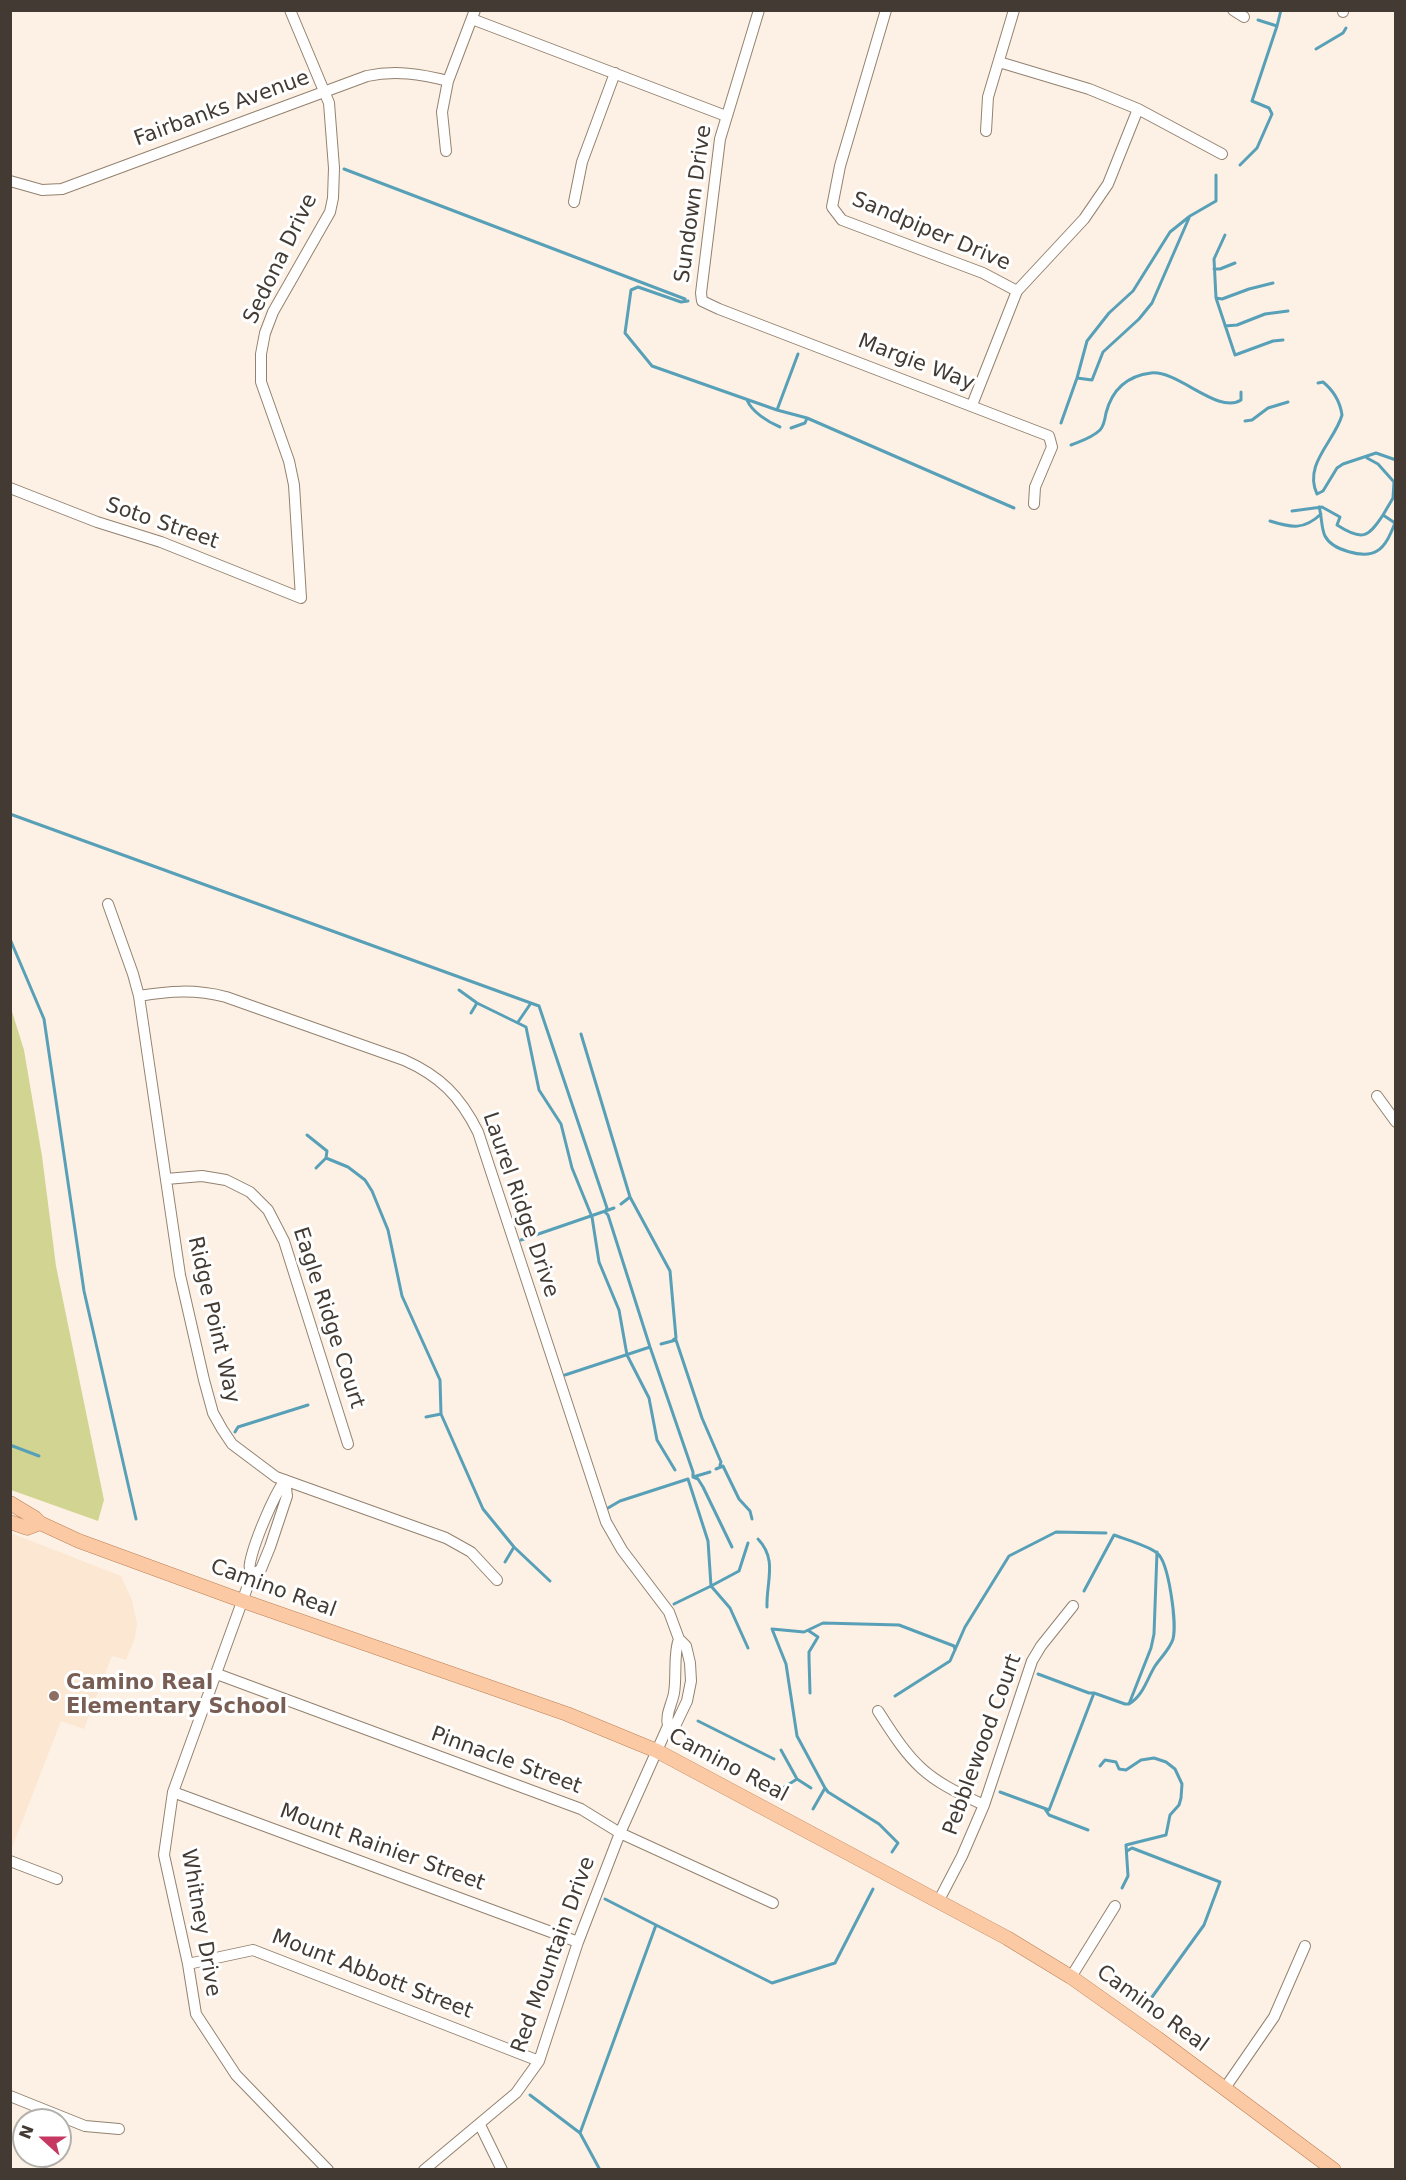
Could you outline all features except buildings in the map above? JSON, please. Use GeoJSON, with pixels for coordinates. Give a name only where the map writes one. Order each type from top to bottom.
{"type":"FeatureCollection","features":[{"type":"Feature","properties":{"kind":"main road","name":"Camino Real"},"geometry":{"type":"LineString","coordinates":[[10,1503],[35,1518],[39,1523],[79,1541],[567,1714],[657,1751],[1007,1938],[1071,1977],[1334,2169]]}},
{"type":"Feature","properties":{"kind":"main road","name":"Camino Real"},"geometry":{"type":"LineString","coordinates":[[10,1522],[27,1528],[39,1523]]}},
{"type":"Feature","properties":{"kind":"street","name":"Sedona Drive"},"geometry":{"type":"LineString","coordinates":[[290,10],[329,103],[334,168],[330,212],[273,312],[265,333],[261,354],[261,382],[289,461],[294,485],[301,598]]}},
{"type":"Feature","properties":{"kind":"street","name":"Sundown Drive"},"geometry":{"type":"LineString","coordinates":[[702,301],[701,293],[717,154],[726,116],[759,10]]}},
{"type":"Feature","properties":{"kind":"street","name":"Sandpiper Drive"},"geometry":{"type":"LineString","coordinates":[[886,10],[840,166],[832,207],[843,220],[983,273],[1017,291]]}},
{"type":"Feature","properties":{"kind":"street"},"geometry":{"type":"LineString","coordinates":[[986,131],[988,97],[1014,10]]}},
{"type":"Feature","properties":{"kind":"street"},"geometry":{"type":"LineString","coordinates":[[1233,10],[1244,17]]}},
{"type":"Feature","properties":{"kind":"street"},"geometry":{"type":"LineString","coordinates":[[446,151],[442,112],[448,81],[474,15],[726,116]]}},
{"type":"Feature","properties":{"kind":"street"},"geometry":{"type":"LineString","coordinates":[[999,62],[1089,89],[1138,109],[1222,154]]}},
{"type":"Feature","properties":{"kind":"street","name":"Fairbanks Avenue"},"geometry":{"type":"LineString","coordinates":[[10,181],[42,190],[62,189],[367,76],[383,73],[417,74],[448,81]]}},
{"type":"Feature","properties":{"kind":"street"},"geometry":{"type":"LineString","coordinates":[[574,202],[582,162],[615,73]]}},
{"type":"Feature","properties":{"kind":"street"},"geometry":{"type":"LineString","coordinates":[[972,405],[1017,291],[1084,219],[1108,184],[1138,109]]}},
{"type":"Feature","properties":{"kind":"street","name":"Margie Way"},"geometry":{"type":"LineString","coordinates":[[702,301],[1049,436],[1052,447],[1035,487],[1034,504]]}},
{"type":"Feature","properties":{"kind":"street","name":"Soto Street"},"geometry":{"type":"LineString","coordinates":[[10,488],[97,522],[161,542],[301,598]]}},
{"type":"Feature","properties":{"kind":"street","name":"Ridge Point Way"},"geometry":{"type":"LineString","coordinates":[[108,904],[139,996],[180,1275],[213,1413],[232,1444],[265,1470],[285,1480],[454,1542],[471,1552],[497,1580]]}},
{"type":"Feature","properties":{"kind":"street","name":"Laurel Ridge Drive"},"geometry":{"type":"LineString","coordinates":[[139,996],[186,990],[206,991],[226,997],[425,1069],[454,1094],[468,1112],[478,1132],[606,1522],[622,1550],[669,1612],[679,1639],[686,1646],[691,1672],[689,1691],[679,1719],[676,1724],[668,1726]]}},
{"type":"Feature","properties":{"kind":"street"},"geometry":{"type":"LineString","coordinates":[[1377,1096],[1395,1122]]}},
{"type":"Feature","properties":{"kind":"street","name":"Eagle Ridge Court"},"geometry":{"type":"LineString","coordinates":[[166,1179],[202,1176],[226,1180],[250,1192],[268,1210],[285,1241],[348,1444]]}},
{"type":"Feature","properties":{"kind":"street","name":"Whitney Drive"},"geometry":{"type":"LineString","coordinates":[[285,1480],[276,1493],[257,1542],[249,1565],[251,1577],[243,1601],[172,1792],[164,1855],[188,1964],[196,2014],[236,2075],[328,2169]]}},
{"type":"Feature","properties":{"kind":"street","name":"Whitney Drive"},"geometry":{"type":"LineString","coordinates":[[251,1577],[261,1569],[270,1547],[287,1496],[285,1480]]}},
{"type":"Feature","properties":{"kind":"street"},"geometry":{"type":"LineString","coordinates":[[257,1542],[270,1547]]}},
{"type":"Feature","properties":{"kind":"street","name":"Pebblewood Court"},"geometry":{"type":"LineString","coordinates":[[938,1902],[962,1856],[984,1805],[1032,1661],[1072,1606]]}},
{"type":"Feature","properties":{"kind":"street","name":"Laurel Ridge Drive"},"geometry":{"type":"LineString","coordinates":[[657,1751],[668,1726],[666,1719],[674,1695],[676,1648],[679,1639]]}},
{"type":"Feature","properties":{"kind":"street"},"geometry":{"type":"LineString","coordinates":[[676,1675],[691,1672]]}},
{"type":"Feature","properties":{"kind":"street","name":"Pinnacle Street"},"geometry":{"type":"LineString","coordinates":[[216,1674],[580,1809],[620,1833],[773,1903]]}},
{"type":"Feature","properties":{"kind":"street"},"geometry":{"type":"LineString","coordinates":[[878,1711],[916,1765],[948,1789],[984,1805]]}},
{"type":"Feature","properties":{"kind":"street","name":"Red Mountain Drive"},"geometry":{"type":"LineString","coordinates":[[424,2169],[516,2093],[539,2061],[578,1942],[620,1833],[657,1751]]}},
{"type":"Feature","properties":{"kind":"street","name":"Mount Rainier Street"},"geometry":{"type":"LineString","coordinates":[[172,1792],[578,1942]]}},
{"type":"Feature","properties":{"kind":"street"},"geometry":{"type":"LineString","coordinates":[[10,1861],[57,1879]]}},
{"type":"Feature","properties":{"kind":"street"},"geometry":{"type":"LineString","coordinates":[[1071,1977],[1114,1906]]}},
{"type":"Feature","properties":{"kind":"street"},"geometry":{"type":"LineString","coordinates":[[1225,2088],[1274,2017],[1305,1946]]}},
{"type":"Feature","properties":{"kind":"street","name":"Mount Abbott Street"},"geometry":{"type":"LineString","coordinates":[[188,1964],[253,1950],[539,2061]]}},
{"type":"Feature","properties":{"kind":"street"},"geometry":{"type":"LineString","coordinates":[[10,2096],[85,2127],[119,2129]]}},
{"type":"Feature","properties":{"kind":"street"},"geometry":{"type":"LineString","coordinates":[[480,2125],[502,2169]]}},
{"type":"Feature","properties":{"kind":"shaded area","name":"Camino Real Elementary School"},"geometry":{"type":"Polygon","coordinates":[[[11,1533],[121,1576],[132,1600],[137,1624],[135,1638],[126,1660],[112,1656],[84,1729],[61,1721],[11,1850],[11,1533]]]}},
{"type":"Feature","properties":{"kind":"green space"},"geometry":{"type":"Polygon","coordinates":[[[10,1005],[24,1050],[42,1156],[56,1266],[104,1500],[98,1521],[11,1490],[10,1005]]]}},
{"type":"Feature","properties":{"kind":"waterway"},"geometry":{"type":"LineString","coordinates":[[1277,26],[1281,10]]}},
{"type":"Feature","properties":{"kind":"waterway"},"geometry":{"type":"LineString","coordinates":[[1240,165],[1257,148],[1272,114],[1269,108],[1252,101],[1277,26],[1258,20]]}},
{"type":"Feature","properties":{"kind":"waterway"},"geometry":{"type":"LineString","coordinates":[[1316,49],[1343,33],[1346,28]]}},
{"type":"Feature","properties":{"kind":"waterway"},"geometry":{"type":"LineString","coordinates":[[344,169],[685,299]]}},
{"type":"Feature","properties":{"kind":"waterway"},"geometry":{"type":"LineString","coordinates":[[1061,423],[1087,341],[1109,313],[1133,291],[1170,232],[1190,216],[1216,201],[1216,175]]}},
{"type":"Feature","properties":{"kind":"waterway"},"geometry":{"type":"LineString","coordinates":[[1077,378],[1092,380],[1103,352],[1139,319],[1152,303],[1189,218]]}},
{"type":"Feature","properties":{"kind":"waterway"},"geometry":{"type":"LineString","coordinates":[[1225,235],[1214,259],[1216,298],[1235,355],[1273,341],[1283,340]]}},
{"type":"Feature","properties":{"kind":"waterway"},"geometry":{"type":"LineString","coordinates":[[1214,269],[1235,263]]}},
{"type":"Feature","properties":{"kind":"waterway"},"geometry":{"type":"LineString","coordinates":[[1216,298],[1222,299],[1273,283]]}},
{"type":"Feature","properties":{"kind":"waterway"},"geometry":{"type":"LineString","coordinates":[[688,301],[681,302],[638,287],[631,290],[625,333],[652,366],[777,410],[798,354]]}},
{"type":"Feature","properties":{"kind":"waterway"},"geometry":{"type":"LineString","coordinates":[[1225,326],[1237,325],[1265,314],[1288,311]]}},
{"type":"Feature","properties":{"kind":"waterway"},"geometry":{"type":"LineString","coordinates":[[1071,445],[1100,430],[1112,397],[1121,386],[1134,377],[1151,373],[1162,374],[1221,402],[1232,403],[1241,400],[1241,392]]}},
{"type":"Feature","properties":{"kind":"waterway"},"geometry":{"type":"LineString","coordinates":[[1318,383],[1323,382],[1333,393],[1340,405],[1342,415],[1317,463],[1314,473],[1317,494],[1323,491],[1337,468],[1343,464],[1376,453],[1396,460]]}},
{"type":"Feature","properties":{"kind":"waterway"},"geometry":{"type":"LineString","coordinates":[[747,400],[761,416],[780,427]]}},
{"type":"Feature","properties":{"kind":"waterway"},"geometry":{"type":"LineString","coordinates":[[1245,421],[1252,420],[1268,408],[1288,402]]}},
{"type":"Feature","properties":{"kind":"waterway"},"geometry":{"type":"LineString","coordinates":[[777,410],[807,418],[1014,508]]}},
{"type":"Feature","properties":{"kind":"waterway"},"geometry":{"type":"LineString","coordinates":[[791,428],[805,423],[807,418]]}},
{"type":"Feature","properties":{"kind":"waterway"},"geometry":{"type":"LineString","coordinates":[[1367,458],[1378,464],[1394,482],[1393,498],[1383,515]]}},
{"type":"Feature","properties":{"kind":"waterway"},"geometry":{"type":"LineString","coordinates":[[1292,511],[1322,507],[1340,517],[1337,525],[1359,535],[1364,535],[1373,529],[1383,515],[1395,523],[1388,539],[1377,551],[1364,554],[1349,552],[1334,545],[1325,536],[1321,514],[1320,511],[1319,507]]}},
{"type":"Feature","properties":{"kind":"waterway"},"geometry":{"type":"LineString","coordinates":[[1270,521],[1297,526],[1309,523],[1321,514]]}},
{"type":"Feature","properties":{"kind":"waterway"},"geometry":{"type":"LineString","coordinates":[[10,814],[539,1006],[607,1208],[605,1212],[608,1215],[693,1477],[710,1472]]}},
{"type":"Feature","properties":{"kind":"waterway"},"geometry":{"type":"LineString","coordinates":[[10,939],[44,1019],[84,1291],[136,1519]]}},
{"type":"Feature","properties":{"kind":"waterway"},"geometry":{"type":"LineString","coordinates":[[459,990],[477,1003],[526,1027],[539,1090],[561,1124],[572,1168],[592,1217],[599,1262],[619,1310],[627,1355],[649,1398],[657,1440],[675,1470]]}},
{"type":"Feature","properties":{"kind":"waterway"},"geometry":{"type":"LineString","coordinates":[[471,1013],[477,1003]]}},
{"type":"Feature","properties":{"kind":"waterway"},"geometry":{"type":"LineString","coordinates":[[518,1022],[531,1003]]}},
{"type":"Feature","properties":{"kind":"waterway"},"geometry":{"type":"LineString","coordinates":[[581,1034],[630,1197],[670,1271],[676,1338],[673,1340]]}},
{"type":"Feature","properties":{"kind":"waterway"},"geometry":{"type":"LineString","coordinates":[[307,1135],[327,1151],[326,1158],[348,1167],[365,1180],[372,1191],[388,1230],[402,1296],[440,1380],[441,1414],[483,1509],[514,1547]]}},
{"type":"Feature","properties":{"kind":"waterway"},"geometry":{"type":"LineString","coordinates":[[316,1168],[326,1158]]}},
{"type":"Feature","properties":{"kind":"waterway"},"geometry":{"type":"LineString","coordinates":[[621,1204],[630,1197]]}},
{"type":"Feature","properties":{"kind":"waterway"},"geometry":{"type":"LineString","coordinates":[[521,1240],[614,1208]]}},
{"type":"Feature","properties":{"kind":"waterway"},"geometry":{"type":"LineString","coordinates":[[661,1344],[676,1340],[702,1418],[721,1462],[720,1465]]}},
{"type":"Feature","properties":{"kind":"waterway"},"geometry":{"type":"LineString","coordinates":[[565,1375],[650,1347]]}},
{"type":"Feature","properties":{"kind":"waterway"},"geometry":{"type":"LineString","coordinates":[[235,1432],[238,1427],[308,1405]]}},
{"type":"Feature","properties":{"kind":"waterway"},"geometry":{"type":"LineString","coordinates":[[426,1417],[441,1414]]}},
{"type":"Feature","properties":{"kind":"waterway"},"geometry":{"type":"LineString","coordinates":[[10,1445],[39,1456]]}},
{"type":"Feature","properties":{"kind":"waterway"},"geometry":{"type":"LineString","coordinates":[[716,1469],[723,1466],[739,1499],[750,1511],[752,1519]]}},
{"type":"Feature","properties":{"kind":"waterway"},"geometry":{"type":"LineString","coordinates":[[693,1477],[698,1479],[703,1487],[732,1547]]}},
{"type":"Feature","properties":{"kind":"waterway"},"geometry":{"type":"LineString","coordinates":[[608,1508],[620,1501],[688,1479],[708,1541],[711,1586],[739,1571],[748,1543]]}},
{"type":"Feature","properties":{"kind":"waterway"},"geometry":{"type":"LineString","coordinates":[[895,1696],[950,1661],[965,1627],[1009,1556],[1056,1532],[1106,1533]]}},
{"type":"Feature","properties":{"kind":"waterway"},"geometry":{"type":"LineString","coordinates":[[1084,1591],[1114,1535],[1153,1550],[1165,1568],[1173,1608],[1173,1639],[1141,1692],[1129,1704]]}},
{"type":"Feature","properties":{"kind":"waterway"},"geometry":{"type":"LineString","coordinates":[[758,1539],[768,1555],[770,1572],[767,1607]]}},
{"type":"Feature","properties":{"kind":"waterway"},"geometry":{"type":"LineString","coordinates":[[505,1562],[514,1547],[550,1581]]}},
{"type":"Feature","properties":{"kind":"waterway"},"geometry":{"type":"LineString","coordinates":[[1000,1792],[1049,1810],[1094,1693],[1129,1704],[1151,1648],[1154,1634],[1157,1552]]}},
{"type":"Feature","properties":{"kind":"waterway"},"geometry":{"type":"LineString","coordinates":[[674,1604],[711,1586],[730,1608],[748,1648]]}},
{"type":"Feature","properties":{"kind":"waterway"},"geometry":{"type":"LineString","coordinates":[[892,1852],[898,1843],[879,1824],[828,1792],[797,1736],[786,1664],[772,1629],[804,1632],[823,1623],[899,1625],[954,1646],[955,1650]]}},
{"type":"Feature","properties":{"kind":"waterway"},"geometry":{"type":"LineString","coordinates":[[809,1631],[818,1637],[809,1652],[810,1693]]}},
{"type":"Feature","properties":{"kind":"waterway"},"geometry":{"type":"LineString","coordinates":[[1038,1674],[1094,1693]]}},
{"type":"Feature","properties":{"kind":"waterway"},"geometry":{"type":"LineString","coordinates":[[698,1721],[774,1759]]}},
{"type":"Feature","properties":{"kind":"waterway"},"geometry":{"type":"LineString","coordinates":[[781,1750],[797,1779],[783,1788]]}},
{"type":"Feature","properties":{"kind":"waterway"},"geometry":{"type":"LineString","coordinates":[[1100,1766],[1105,1760],[1116,1762],[1119,1769],[1126,1770],[1141,1760],[1154,1758],[1166,1762],[1175,1769],[1182,1784],[1179,1805],[1170,1815],[1166,1835],[1126,1845],[1128,1876],[1122,1888]]}},
{"type":"Feature","properties":{"kind":"waterway"},"geometry":{"type":"LineString","coordinates":[[797,1779],[811,1788]]}},
{"type":"Feature","properties":{"kind":"waterway"},"geometry":{"type":"LineString","coordinates":[[813,1809],[825,1788]]}},
{"type":"Feature","properties":{"kind":"waterway"},"geometry":{"type":"LineString","coordinates":[[1045,1809],[1049,1815],[1088,1830]]}},
{"type":"Feature","properties":{"kind":"waterway"},"geometry":{"type":"LineString","coordinates":[[1127,1851],[1132,1848],[1220,1882],[1204,1925],[1147,2004]]}},
{"type":"Feature","properties":{"kind":"waterway"},"geometry":{"type":"LineString","coordinates":[[656,1925],[772,1983],[835,1963],[873,1889]]}},
{"type":"Feature","properties":{"kind":"waterway"},"geometry":{"type":"LineString","coordinates":[[580,2133],[656,1925],[605,1899]]}},
{"type":"Feature","properties":{"kind":"waterway"},"geometry":{"type":"LineString","coordinates":[[530,2095],[580,2133],[600,2170]]}},
{"type":"Feature","properties":{"kind":"place","name":"Camino Real Elementary School"},"geometry":{"type":"Point","coordinates":[54,1696]}}]}
